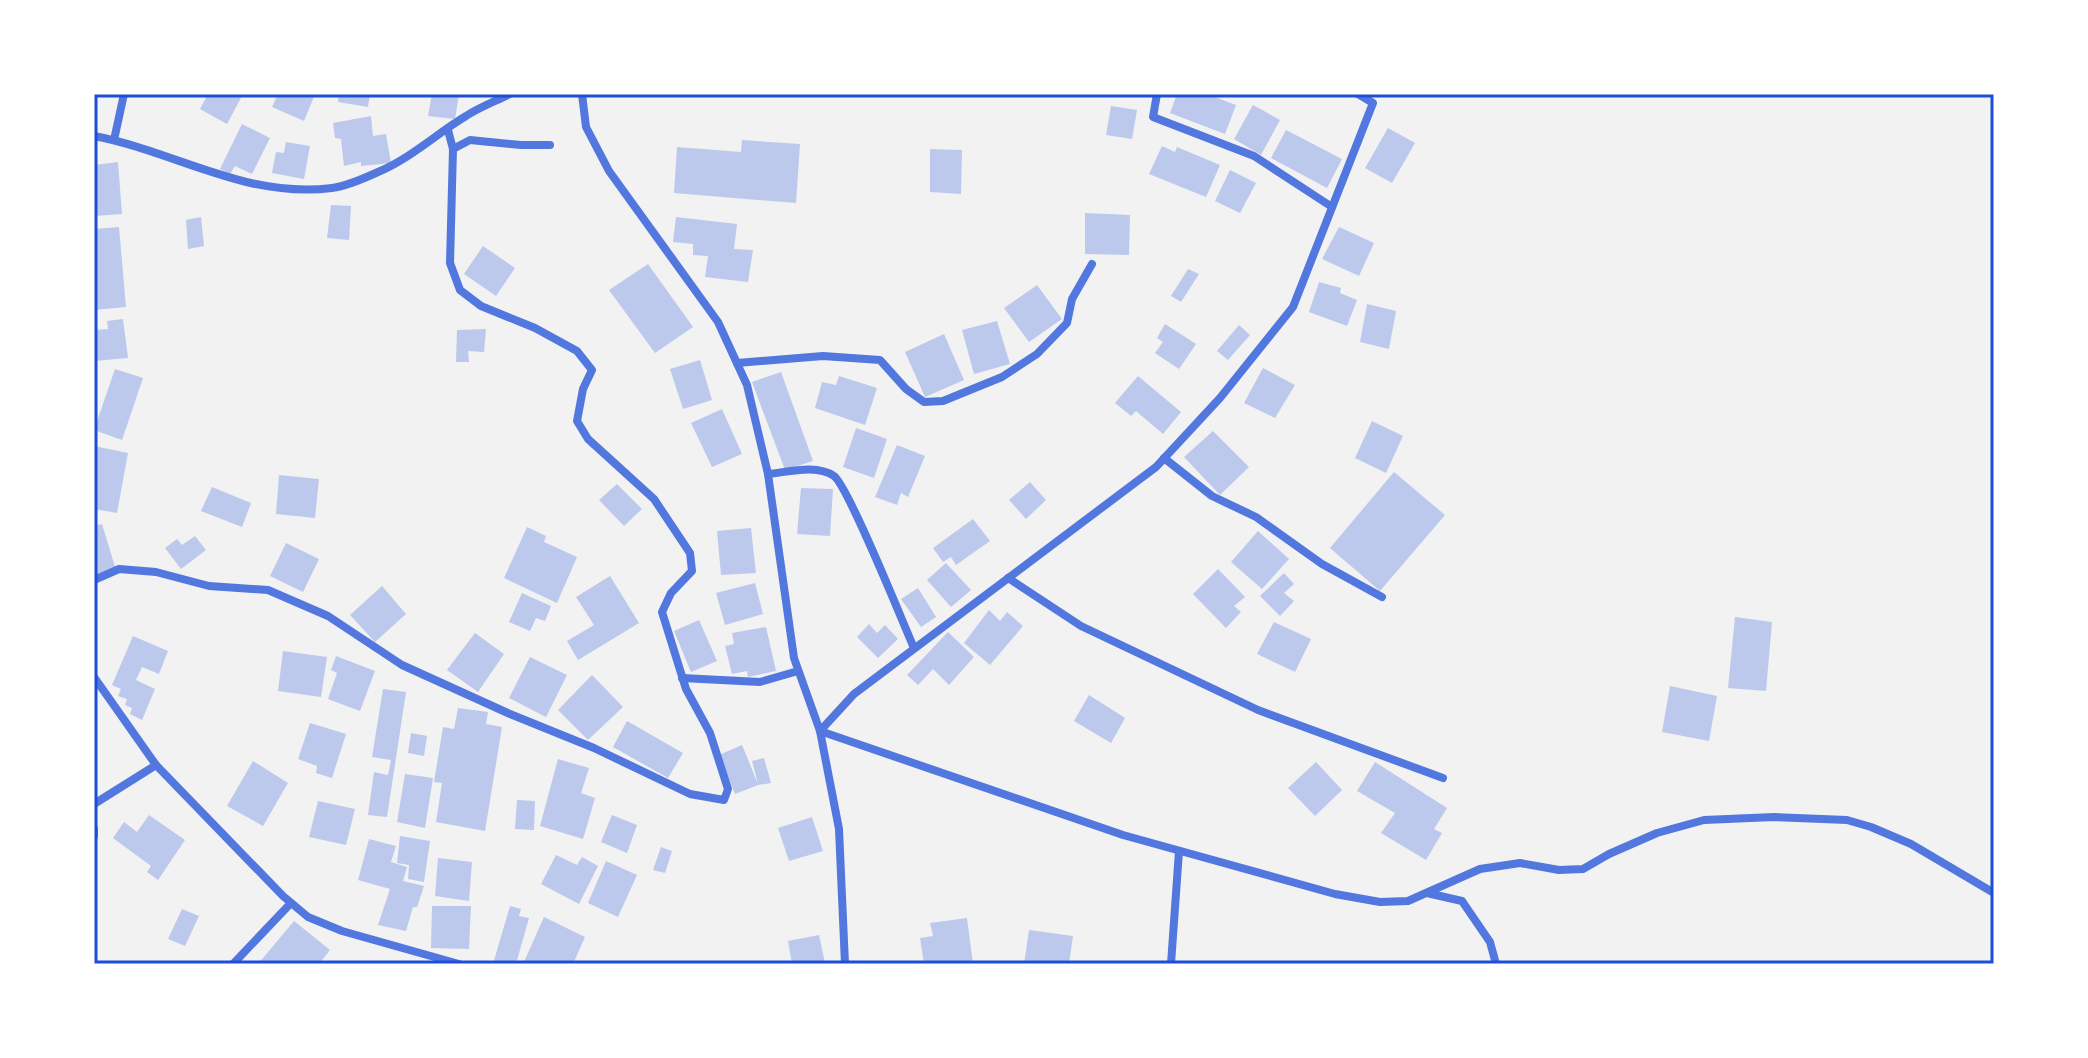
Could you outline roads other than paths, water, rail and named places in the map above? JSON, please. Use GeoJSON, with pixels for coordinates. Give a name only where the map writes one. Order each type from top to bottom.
{"type":"FeatureCollection","features":[{"type":"Feature","properties":{"kind":"street"},"geometry":{"type":"LineString","coordinates":[[114,140],[124,94]]}},
{"type":"Feature","properties":{"kind":"street"},"geometry":{"type":"LineString","coordinates":[[94,136],[139,145],[178,162],[247,184],[333,188],[380,171],[426,146],[466,116],[510,94]]}},
{"type":"Feature","properties":{"kind":"street"},"geometry":{"type":"LineString","coordinates":[[582,94],[586,127],[609,171],[718,322],[747,385],[768,474],[794,658],[820,731],[839,829],[845,964]]}},
{"type":"Feature","properties":{"kind":"street"},"geometry":{"type":"LineString","coordinates":[[1157,94],[1153,117],[1254,156],[1332,207]]}},
{"type":"Feature","properties":{"kind":"street"},"geometry":{"type":"LineString","coordinates":[[820,731],[854,694],[1156,467],[1220,398],[1293,307],[1373,103],[1358,94]]}},
{"type":"Feature","properties":{"kind":"street"},"geometry":{"type":"LineString","coordinates":[[94,580],[119,569],[156,572],[209,586],[268,590],[328,616],[402,665],[594,748],[690,794],[724,800],[728,789],[710,733],[682,678],[662,612],[671,593],[692,571],[690,553],[654,499],[588,439],[577,421],[583,389],[592,370],[577,351],[535,328],[481,306],[460,290],[450,263],[453,149],[448,130]]}},
{"type":"Feature","properties":{"kind":"street"},"geometry":{"type":"LineString","coordinates":[[453,149],[470,140],[550,145]]}},
{"type":"Feature","properties":{"kind":"street"},"geometry":{"type":"LineString","coordinates":[[737,363],[823,356],[880,360],[906,389],[924,402],[943,401],[1002,377],[1037,354],[1067,323],[1072,299],[1092,264]]}},
{"type":"Feature","properties":{"kind":"street"},"geometry":{"type":"LineString","coordinates":[[1164,458],[1212,496],[1256,517],[1322,564],[1382,597]]}},
{"type":"Feature","properties":{"kind":"street"},"geometry":{"type":"LineString","coordinates":[[768,474],[818,469],[836,477],[854,510],[914,648]]}},
{"type":"Feature","properties":{"kind":"street"},"geometry":{"type":"LineString","coordinates":[[1008,578],[1081,626],[1258,710],[1443,778]]}},
{"type":"Feature","properties":{"kind":"street"},"geometry":{"type":"LineString","coordinates":[[682,678],[760,682],[798,671]]}},
{"type":"Feature","properties":{"kind":"street"},"geometry":{"type":"LineString","coordinates":[[94,677],[156,765],[308,917],[428,960],[459,964]]}},
{"type":"Feature","properties":{"kind":"street"},"geometry":{"type":"LineString","coordinates":[[820,731],[1123,835],[1350,897],[1380,902],[1408,901],[1480,869],[1520,863],[1559,870],[1583,869],[1657,833],[1704,820],[1774,817],[1847,820],[1871,827],[1911,844],[1994,893]]}},
{"type":"Feature","properties":{"kind":"street"},"geometry":{"type":"LineString","coordinates":[[94,804],[156,765]]}},
{"type":"Feature","properties":{"kind":"street"},"geometry":{"type":"LineString","coordinates":[[94,829],[94,836]]}},
{"type":"Feature","properties":{"kind":"street"},"geometry":{"type":"LineString","coordinates":[[1171,964],[1179,851]]}},
{"type":"Feature","properties":{"kind":"street"},"geometry":{"type":"LineString","coordinates":[[1426,893],[1462,901],[1490,942],[1496,964]]}},
{"type":"Feature","properties":{"kind":"street"},"geometry":{"type":"LineString","coordinates":[[233,964],[291,903]]}}]}
